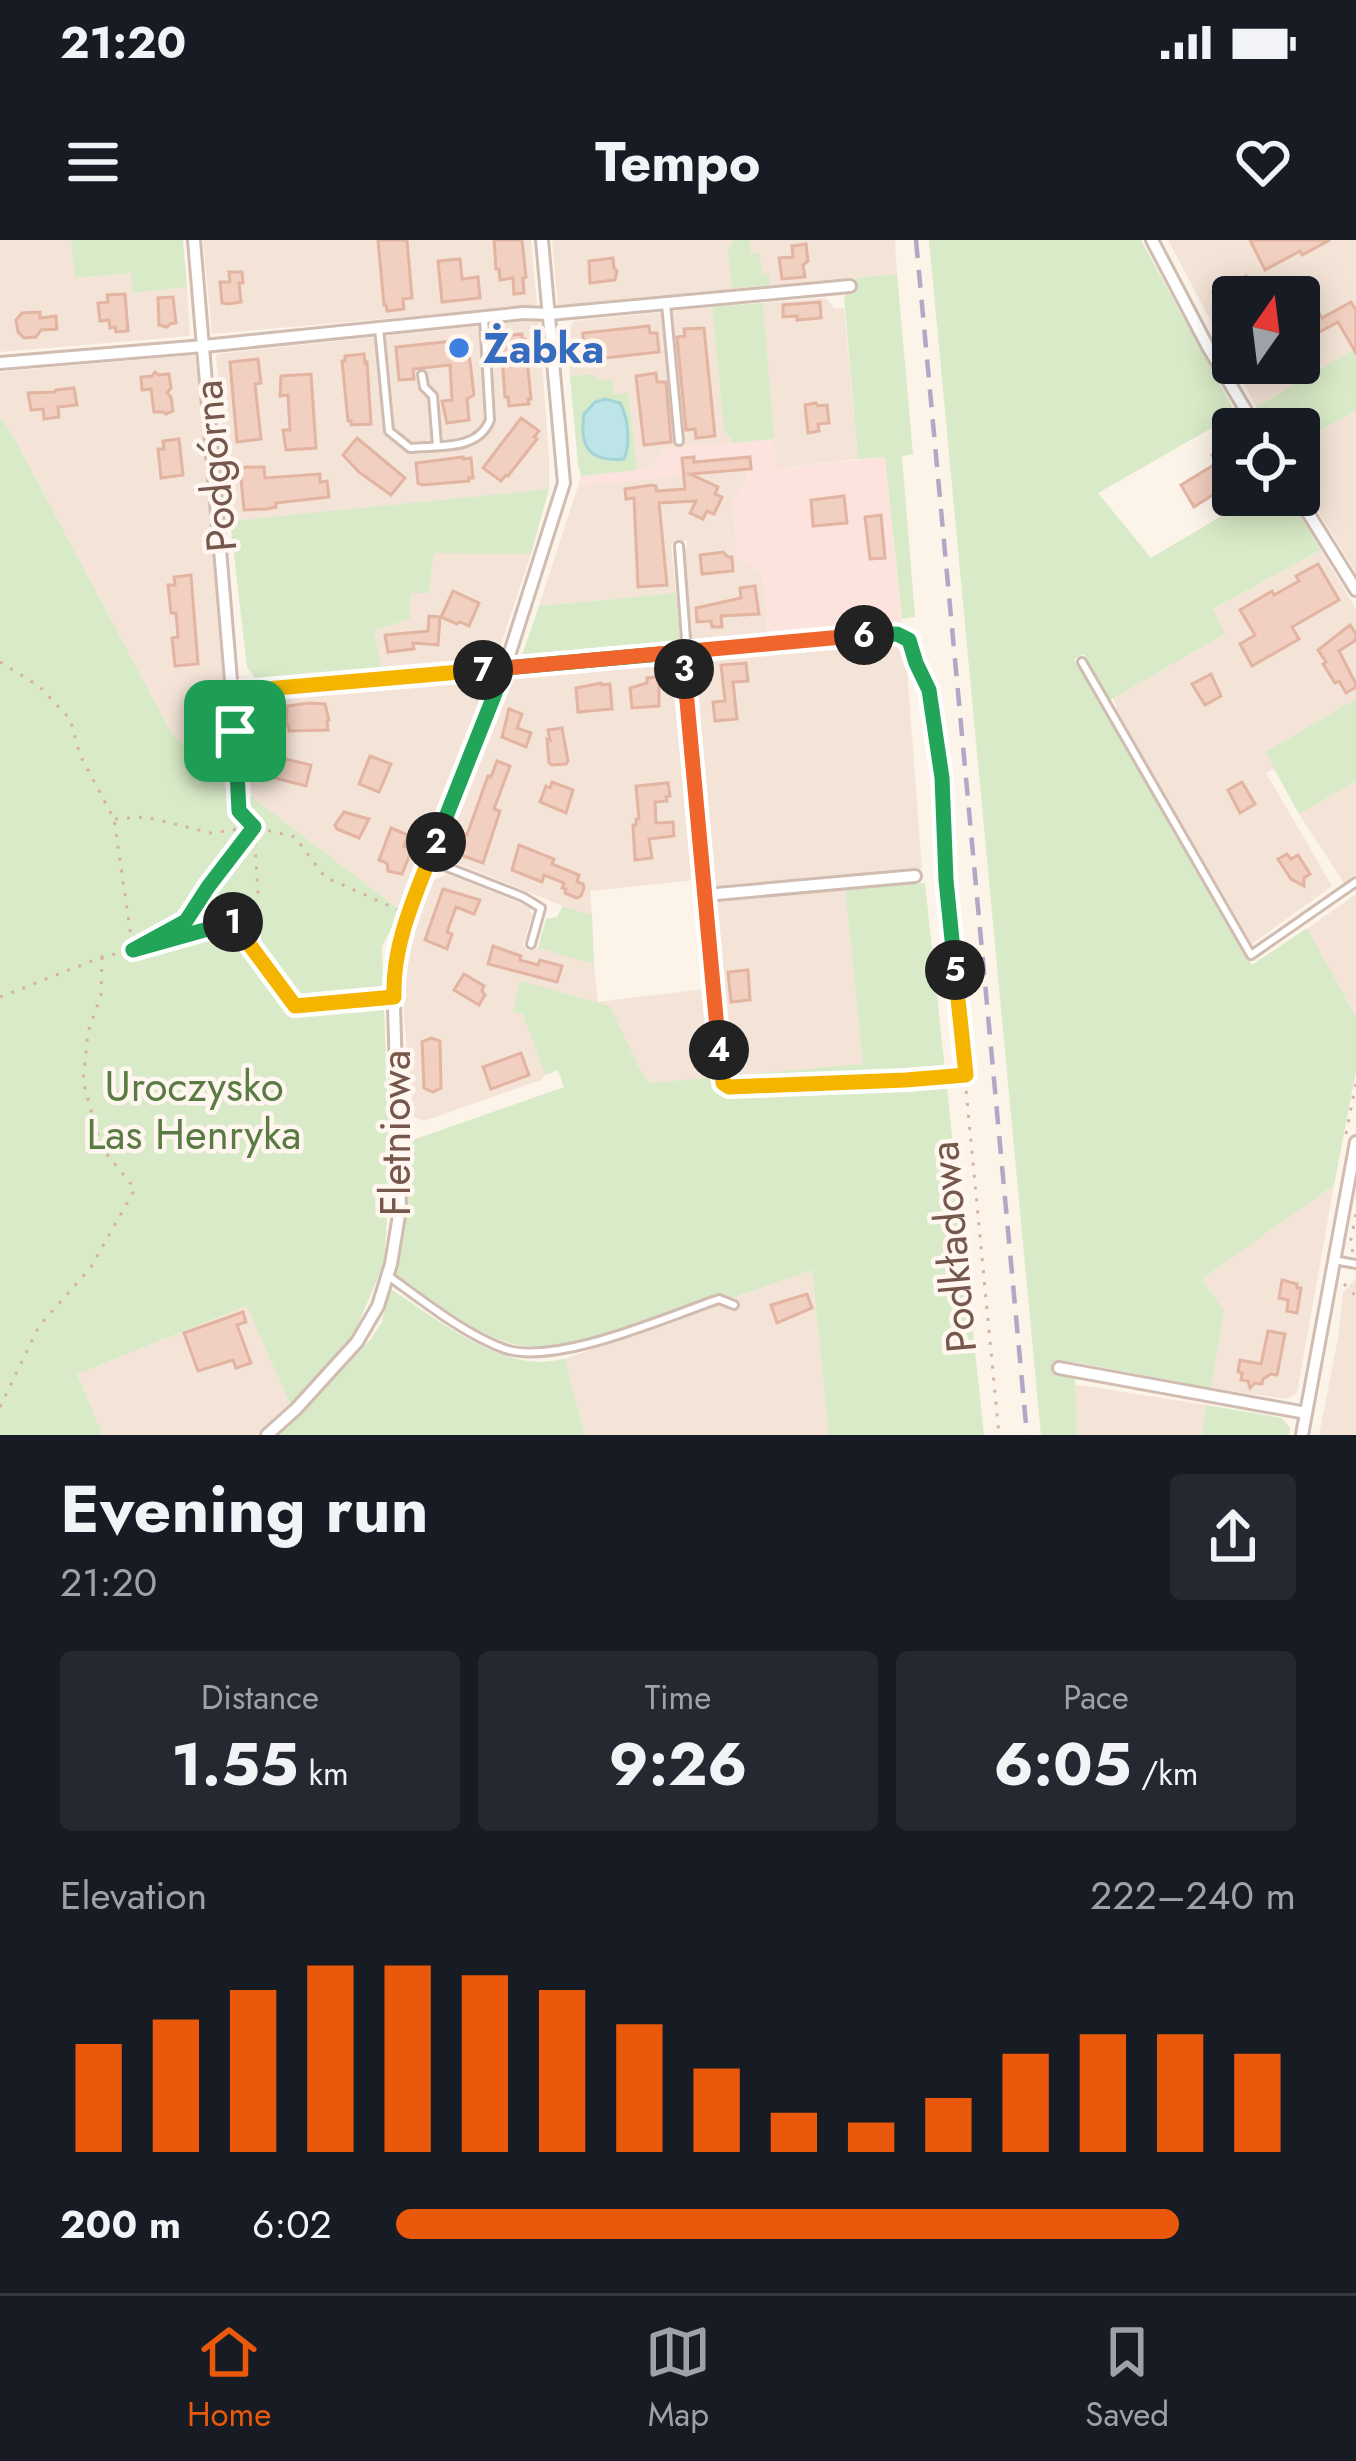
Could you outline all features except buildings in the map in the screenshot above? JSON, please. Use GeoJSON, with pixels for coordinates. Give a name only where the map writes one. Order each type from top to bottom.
{"type":"FeatureCollection","features":[{"type":"Feature","properties":{"kind":"street","name":"Podgórna"},"geometry":{"type":"LineString","coordinates":[[194,240],[232,692]]}},
{"type":"Feature","properties":{"kind":"street","name":"Fletniowa"},"geometry":{"type":"LineString","coordinates":[[267,1435],[357,1342],[378,1306],[388,1275],[400,1209],[393,971],[408,914],[505,668],[564,483],[542,240]]}},
{"type":"Feature","properties":{"kind":"street"},"geometry":{"type":"LineString","coordinates":[[1153,240],[1244,408]]}},
{"type":"Feature","properties":{"kind":"street"},"geometry":{"type":"LineString","coordinates":[[0,363],[850,286]]}},
{"type":"Feature","properties":{"kind":"street"},"geometry":{"type":"LineString","coordinates":[[1310,516],[1356,590]]}},
{"type":"Feature","properties":{"kind":"street"},"geometry":{"type":"LineString","coordinates":[[232,692],[897,634]]}},
{"type":"Feature","properties":{"kind":"street"},"geometry":{"type":"LineString","coordinates":[[682,652],[721,1073]]}},
{"type":"Feature","properties":{"kind":"street"},"geometry":{"type":"LineString","coordinates":[[705,895],[915,876]]}},
{"type":"Feature","properties":{"kind":"street"},"geometry":{"type":"LineString","coordinates":[[1302,1435],[1356,1142]]}},
{"type":"Feature","properties":{"kind":"street"},"geometry":{"type":"LineString","coordinates":[[1059,1369],[1306,1413]]}},
{"type":"Feature","properties":{"kind":"lane"},"geometry":{"type":"LineString","coordinates":[[667,304],[679,441]]}},
{"type":"Feature","properties":{"kind":"lane"},"geometry":{"type":"LineString","coordinates":[[379,328],[388,431],[410,448],[474,442],[490,420],[484,318]]}},
{"type":"Feature","properties":{"kind":"lane"},"geometry":{"type":"LineString","coordinates":[[422,375],[424,387],[433,396],[437,445]]}},
{"type":"Feature","properties":{"kind":"lane"},"geometry":{"type":"LineString","coordinates":[[679,545],[686,639],[682,652]]}},
{"type":"Feature","properties":{"kind":"lane"},"geometry":{"type":"LineString","coordinates":[[1082,662],[1251,955],[1356,882]]}},
{"type":"Feature","properties":{"kind":"lane"},"geometry":{"type":"LineString","coordinates":[[232,692],[235,731]]}},
{"type":"Feature","properties":{"kind":"lane"},"geometry":{"type":"LineString","coordinates":[[429,860],[541,908],[531,944]]}},
{"type":"Feature","properties":{"kind":"lane"},"geometry":{"type":"LineString","coordinates":[[1334,1259],[1354,1260]]}},
{"type":"Feature","properties":{"kind":"lane"},"geometry":{"type":"LineString","coordinates":[[388,1275],[444,1316],[504,1348],[533,1354],[565,1351],[719,1299],[734,1305]]}},
{"type":"Feature","properties":{"kind":"path","name":"Podkładowa"},"geometry":{"type":"LineString","coordinates":[[897,634],[909,640],[929,690],[942,778],[946,880],[999,1435]]}},
{"type":"Feature","properties":{"kind":"path"},"geometry":{"type":"LineString","coordinates":[[0,662],[39,686],[70,718],[80,755],[113,819],[133,950]]}},
{"type":"Feature","properties":{"kind":"path"},"geometry":{"type":"LineString","coordinates":[[235,731],[239,811],[254,827],[258,894],[249,918],[249,944],[295,1006],[394,997]]}},
{"type":"Feature","properties":{"kind":"path"},"geometry":{"type":"LineString","coordinates":[[113,819],[146,817],[211,833],[254,827],[295,837],[325,877],[408,914]]}},
{"type":"Feature","properties":{"kind":"path"},"geometry":{"type":"LineString","coordinates":[[133,950],[186,921],[254,827]]}},
{"type":"Feature","properties":{"kind":"path"},"geometry":{"type":"LineString","coordinates":[[0,997],[102,957],[249,918]]}},
{"type":"Feature","properties":{"kind":"path"},"geometry":{"type":"LineString","coordinates":[[0,1407],[39,1326],[91,1267],[135,1189],[101,1147],[83,1081],[88,1032],[101,995],[102,957]]}},
{"type":"Feature","properties":{"kind":"path"},"geometry":{"type":"LineString","coordinates":[[721,1073],[729,1087],[966,1075]]}},
{"type":"Feature","properties":{"kind":"path"},"geometry":{"type":"LineString","coordinates":[[1354,1260],[1350,1244],[1356,1214]]}},
{"type":"Feature","properties":{"kind":"path"},"geometry":{"type":"LineString","coordinates":[[1344,1284],[1356,1297]]}},
{"type":"Feature","properties":{"kind":"shaded area"},"geometry":{"type":"Polygon","coordinates":[[[0,240],[71,240],[75,278],[132,273],[134,293],[187,287],[190,336],[0,352],[0,240]]]}},
{"type":"Feature","properties":{"kind":"shaded area"},"geometry":{"type":"Polygon","coordinates":[[[203,240],[531,240],[537,305],[212,334],[203,240]]]}},
{"type":"Feature","properties":{"kind":"shaded area"},"geometry":{"type":"Polygon","coordinates":[[[552,240],[895,240],[897,274],[558,305],[552,240]]]}},
{"type":"Feature","properties":{"kind":"shaded area"},"geometry":{"type":"Polygon","coordinates":[[[1168,240],[1356,240],[1356,348],[1320,369],[1320,276],[1212,276],[1212,324],[1168,240]]]}},
{"type":"Feature","properties":{"kind":"shaded area"},"geometry":{"type":"Polygon","coordinates":[[[826,298],[834,308],[844,308],[858,459],[775,469],[763,303],[826,298]]]}},
{"type":"Feature","properties":{"kind":"shaded area"},"geometry":{"type":"Polygon","coordinates":[[[712,307],[724,430],[733,443],[664,449],[650,468],[637,470],[628,394],[613,394],[593,374],[570,376],[566,333],[574,321],[712,307]]]}},
{"type":"Feature","properties":{"kind":"shaded area"},"geometry":{"type":"Polygon","coordinates":[[[539,320],[549,489],[230,521],[216,354],[539,320]]]}},
{"type":"Feature","properties":{"kind":"shaded area"},"geometry":{"type":"Polygon","coordinates":[[[195,355],[235,789],[225,789],[207,761],[173,736],[0,416],[0,372],[195,355]]]}},
{"type":"Feature","properties":{"kind":"shaded area"},"geometry":{"type":"Polygon","coordinates":[[[1244,384],[1295,384],[1256,407],[1244,384]]]}},
{"type":"Feature","properties":{"kind":"shaded area"},"geometry":{"type":"Polygon","coordinates":[[[1356,410],[1356,573],[1320,514],[1320,431],[1356,410]]]}},
{"type":"Feature","properties":{"kind":"shaded area"},"geometry":{"type":"Polygon","coordinates":[[[774,439],[776,469],[885,457],[902,623],[768,635],[763,574],[738,559],[732,499],[747,482],[745,470],[578,486],[581,476],[650,468],[664,449],[774,439]]]}},
{"type":"Feature","properties":{"kind":"shaded area"},"geometry":{"type":"Polygon","coordinates":[[[746,469],[747,482],[732,499],[738,558],[763,574],[768,635],[692,641],[681,555],[687,540],[671,544],[676,593],[539,606],[578,486],[746,469]]]}},
{"type":"Feature","properties":{"kind":"shaded area"},"geometry":{"type":"Polygon","coordinates":[[[1321,550],[1356,609],[1356,699],[1266,751],[1274,769],[1266,773],[1332,886],[1252,944],[1115,709],[1113,698],[1224,635],[1212,610],[1321,550]]]}},
{"type":"Feature","properties":{"kind":"shaded area"},"geometry":{"type":"Polygon","coordinates":[[[434,552],[531,554],[495,662],[383,672],[374,631],[410,619],[411,593],[429,593],[434,552]]]}},
{"type":"Feature","properties":{"kind":"shaded area"},"geometry":{"type":"Polygon","coordinates":[[[905,643],[922,869],[713,889],[689,660],[905,643]]]}},
{"type":"Feature","properties":{"kind":"shaded area"},"geometry":{"type":"Polygon","coordinates":[[[666,656],[674,661],[695,880],[590,891],[592,915],[442,857],[510,675],[666,656]]]}},
{"type":"Feature","properties":{"kind":"shaded area"},"geometry":{"type":"Polygon","coordinates":[[[488,677],[490,683],[400,910],[252,797],[242,701],[488,677]]]}},
{"type":"Feature","properties":{"kind":"shaded area"},"geometry":{"type":"Polygon","coordinates":[[[1356,781],[1356,874],[1344,883],[1299,814],[1356,781]]]}},
{"type":"Feature","properties":{"kind":"shaded area"},"geometry":{"type":"Polygon","coordinates":[[[447,874],[529,907],[532,915],[523,945],[528,951],[538,948],[594,964],[598,1002],[704,989],[715,1078],[650,1083],[637,1064],[523,1013],[545,1075],[541,1080],[424,1121],[414,1117],[404,1019],[404,957],[433,881],[447,874]]]}},
{"type":"Feature","properties":{"kind":"shaded area"},"geometry":{"type":"Polygon","coordinates":[[[845,888],[863,1064],[728,1077],[711,901],[845,888]]]}},
{"type":"Feature","properties":{"kind":"shaded area"},"geometry":{"type":"Polygon","coordinates":[[[1356,894],[1356,1017],[1307,929],[1356,894]]]}},
{"type":"Feature","properties":{"kind":"shaded area"},"geometry":{"type":"Polygon","coordinates":[[[1334,1185],[1297,1393],[1286,1399],[1211,1388],[1224,1311],[1202,1279],[1334,1185]]]}},
{"type":"Feature","properties":{"kind":"shaded area"},"geometry":{"type":"Polygon","coordinates":[[[812,1270],[829,1435],[585,1435],[565,1359],[812,1270]]]}},
{"type":"Feature","properties":{"kind":"shaded area"},"geometry":{"type":"Polygon","coordinates":[[[1356,1278],[1356,1435],[1319,1435],[1343,1293],[1356,1278]]]}},
{"type":"Feature","properties":{"kind":"shaded area"},"geometry":{"type":"Polygon","coordinates":[[[248,1306],[290,1404],[257,1435],[103,1435],[77,1374],[248,1306]]]}},
{"type":"Feature","properties":{"kind":"shaded area"},"geometry":{"type":"Polygon","coordinates":[[[1073,1384],[1206,1405],[1202,1435],[1077,1435],[1073,1384]]]}},
{"type":"Feature","properties":{"kind":"green space"},"geometry":{"type":"Polygon","coordinates":[[[71,240],[183,240],[187,287],[133,293],[131,273],[75,278],[71,240]]]}},
{"type":"Feature","properties":{"kind":"green space"},"geometry":{"type":"Polygon","coordinates":[[[734,240],[749,240],[751,253],[759,253],[762,273],[769,274],[770,285],[732,288],[728,249],[734,240]]]}},
{"type":"Feature","properties":{"kind":"green space"},"geometry":{"type":"Polygon","coordinates":[[[929,240],[1141,240],[1212,370],[1212,384],[1220,384],[1233,408],[1212,408],[1212,428],[1098,493],[1151,558],[1222,516],[1301,516],[1321,550],[1213,609],[1225,634],[1110,700],[1084,654],[1074,659],[1252,965],[1307,928],[1356,1017],[1356,1071],[1334,1185],[1202,1279],[1224,1311],[1211,1388],[1074,1362],[1077,1435],[1041,1435],[929,240]]]}},
{"type":"Feature","properties":{"kind":"green space"},"geometry":{"type":"Polygon","coordinates":[[[897,274],[913,454],[902,456],[915,617],[902,619],[885,457],[858,459],[844,297],[855,288],[855,278],[897,274]]]}},
{"type":"Feature","properties":{"kind":"green space"},"geometry":{"type":"Polygon","coordinates":[[[763,303],[774,439],[733,443],[724,430],[712,307],[763,303]]]}},
{"type":"Feature","properties":{"kind":"green space"},"geometry":{"type":"Polygon","coordinates":[[[1356,348],[1356,410],[1320,431],[1320,408],[1257,408],[1295,384],[1320,384],[1320,369],[1356,348]]]}},
{"type":"Feature","properties":{"kind":"green space"},"geometry":{"type":"Polygon","coordinates":[[[594,374],[595,380],[612,379],[614,394],[628,393],[637,470],[581,476],[570,376],[594,374]]]}},
{"type":"Feature","properties":{"kind":"green space","name":"Uroczysko Las Henryka"},"geometry":{"type":"Polygon","coordinates":[[[0,416],[173,736],[207,761],[225,789],[252,797],[400,910],[382,947],[390,1176],[384,1263],[352,1339],[290,1404],[247,1306],[77,1374],[103,1435],[0,1435],[0,416]]]}},
{"type":"Feature","properties":{"kind":"green space"},"geometry":{"type":"Polygon","coordinates":[[[549,489],[531,554],[434,553],[429,593],[411,593],[410,619],[374,631],[383,672],[258,682],[247,667],[230,521],[549,489]]]}},
{"type":"Feature","properties":{"kind":"green space"},"geometry":{"type":"Polygon","coordinates":[[[676,593],[681,643],[521,658],[539,606],[676,593]]]}},
{"type":"Feature","properties":{"kind":"green space"},"geometry":{"type":"Polygon","coordinates":[[[1356,699],[1356,781],[1299,814],[1265,752],[1356,699]]]}},
{"type":"Feature","properties":{"kind":"green space"},"geometry":{"type":"Polygon","coordinates":[[[925,883],[984,1435],[829,1435],[812,1270],[730,1299],[712,1296],[620,1330],[547,1346],[492,1337],[396,1274],[410,1141],[564,1087],[558,1070],[545,1075],[523,1014],[513,1012],[520,981],[610,1006],[650,1083],[863,1064],[845,888],[925,883]]]}},
{"type":"Feature","properties":{"kind":"green space"},"geometry":{"type":"Polygon","coordinates":[[[563,906],[592,915],[594,964],[538,948],[546,919],[557,917],[563,906]]]}},
{"type":"Feature","properties":{"kind":"green space"},"geometry":{"type":"Polygon","coordinates":[[[389,1288],[497,1353],[536,1362],[565,1359],[585,1435],[276,1435],[370,1340],[382,1322],[389,1288]]]}},
{"type":"Feature","properties":{"kind":"green space"},"geometry":{"type":"Polygon","coordinates":[[[1206,1405],[1282,1418],[1289,1435],[1202,1435],[1206,1405]]]}},
{"type":"Feature","properties":{"kind":"water"},"geometry":{"type":"Polygon","coordinates":[[[605,399],[620,403],[625,416],[624,459],[595,455],[585,444],[584,414],[605,399]]]}},
{"type":"Feature","properties":{"kind":"railway"},"geometry":{"type":"LineString","coordinates":[[916,240],[1027,1435]]}},
{"type":"Feature","properties":{"kind":"place","name":"Żabka"},"geometry":{"type":"Point","coordinates":[459,348]}},
{"type":"Feature","properties":{"kind":"route"},"geometry":{"type":"LineString","coordinates":[[897,634],[909,640],[929,690],[942,778],[946,880],[966,1075],[729,1087],[723,1083],[682,652],[505,668],[403,930],[393,971],[394,997],[295,1006],[249,944],[249,918],[133,950],[186,921],[254,827],[239,811],[235,731],[232,692],[856,635],[897,634]]}}]}
